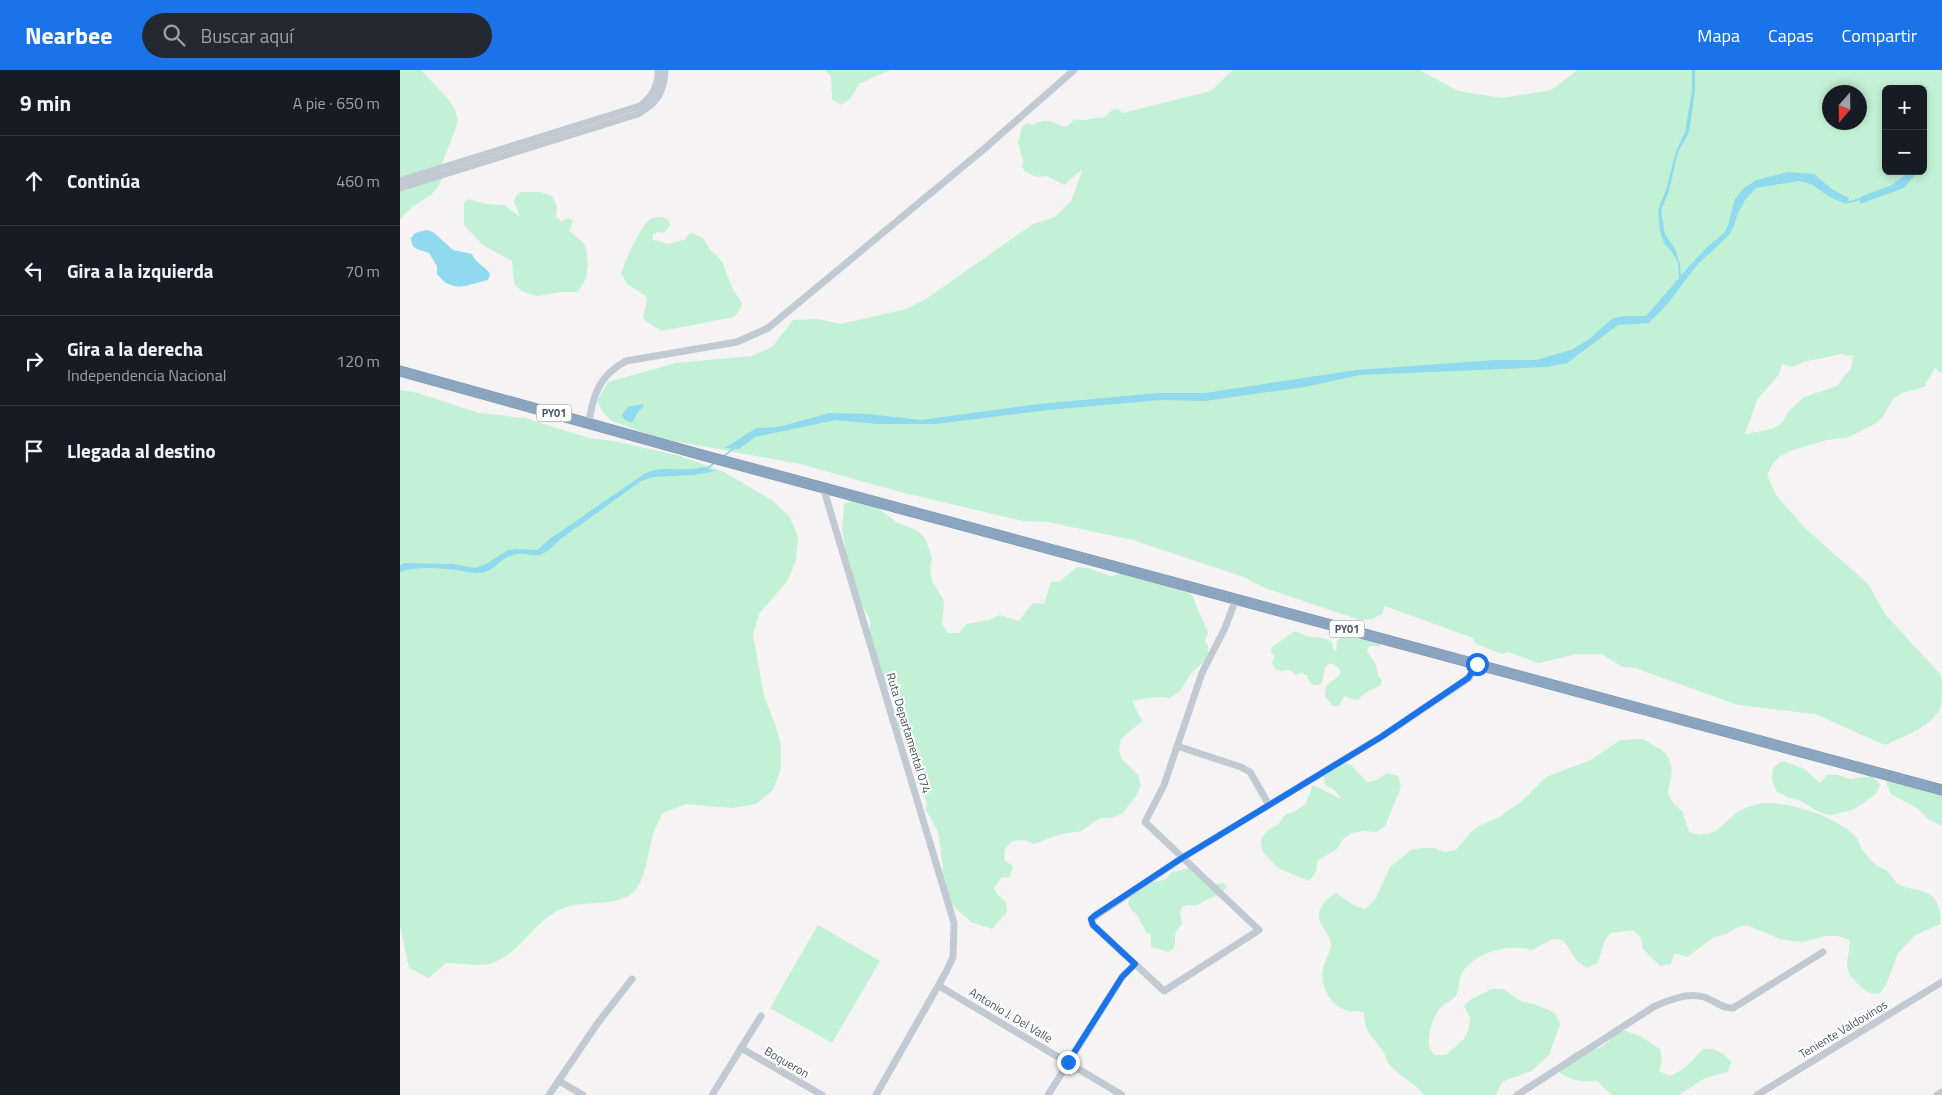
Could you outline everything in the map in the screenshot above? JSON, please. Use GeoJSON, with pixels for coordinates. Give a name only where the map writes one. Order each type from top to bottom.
{"type":"FeatureCollection","features":[{"type":"Feature","properties":{"kind":"highway","name":"PY01"},"geometry":{"type":"LineString","coordinates":[[402,372],[589,422],[702,455],[1942,790]]}},
{"type":"Feature","properties":{"kind":"street"},"geometry":{"type":"LineString","coordinates":[[400,181],[640,106],[654,92],[657,84],[658,70]]}},
{"type":"Feature","properties":{"kind":"street"},"geometry":{"type":"LineString","coordinates":[[400,188],[638,114],[653,105],[659,96],[665,70]]}},
{"type":"Feature","properties":{"kind":"street"},"geometry":{"type":"LineString","coordinates":[[589,422],[595,392],[613,368],[626,361],[737,342],[754,336],[768,328],[984,149],[1074,70]]}},
{"type":"Feature","properties":{"kind":"street","name":"Ruta Departamental 074"},"geometry":{"type":"LineString","coordinates":[[823,487],[954,923],[952,957],[939,986],[876,1095]]}},
{"type":"Feature","properties":{"kind":"street"},"geometry":{"type":"LineString","coordinates":[[1236,599],[1202,673],[1164,785],[1145,822],[1182,858],[1259,930],[1164,991],[1093,925],[1091,919],[1182,858],[1409,718],[1468,678],[1477,664]]}},
{"type":"Feature","properties":{"kind":"street"},"geometry":{"type":"LineString","coordinates":[[1177,746],[1241,767],[1250,772],[1268,805]]}},
{"type":"Feature","properties":{"kind":"street"},"geometry":{"type":"LineString","coordinates":[[1517,1095],[1655,1006],[1691,995],[1705,998],[1727,1009],[1733,1008],[1823,952]]}},
{"type":"Feature","properties":{"kind":"street"},"geometry":{"type":"LineString","coordinates":[[1048,1095],[1122,977],[1135,964]]}},
{"type":"Feature","properties":{"kind":"street"},"geometry":{"type":"LineString","coordinates":[[550,1095],[597,1024],[632,979]]}},
{"type":"Feature","properties":{"kind":"street","name":"Teniente Valdovinos"},"geometry":{"type":"LineString","coordinates":[[1757,1095],[1942,982]]}},
{"type":"Feature","properties":{"kind":"street","name":"Antonio J. Del Valle"},"geometry":{"type":"LineString","coordinates":[[939,986],[1122,1095]]}},
{"type":"Feature","properties":{"kind":"street"},"geometry":{"type":"LineString","coordinates":[[712,1095],[761,1016]]}},
{"type":"Feature","properties":{"kind":"street","name":"Boqueron"},"geometry":{"type":"LineString","coordinates":[[741,1048],[822,1095]]}},
{"type":"Feature","properties":{"kind":"street"},"geometry":{"type":"LineString","coordinates":[[559,1081],[583,1095]]}},
{"type":"Feature","properties":{"kind":"street"},"geometry":{"type":"LineString","coordinates":[[1937,1095],[1942,1092]]}},
{"type":"Feature","properties":{"kind":"green space"},"geometry":{"type":"Polygon","coordinates":[[[400,70],[421,70],[449,100],[455,110],[458,122],[442,164],[444,175],[439,185],[432,194],[412,207],[400,219],[400,70]]]}},
{"type":"Feature","properties":{"kind":"green space"},"geometry":{"type":"Polygon","coordinates":[[[825,70],[890,70],[859,84],[850,99],[841,105],[832,99],[831,76],[825,70]]]}},
{"type":"Feature","properties":{"kind":"green space"},"geometry":{"type":"Polygon","coordinates":[[[1233,70],[1419,70],[1458,91],[1502,98],[1551,90],[1578,70],[1942,70],[1942,374],[1935,368],[1924,387],[1902,393],[1893,399],[1882,418],[1873,425],[1849,437],[1827,440],[1790,451],[1779,457],[1767,475],[1776,495],[1805,528],[1868,584],[1885,614],[1940,674],[1942,678],[1942,699],[1938,713],[1918,730],[1885,745],[1815,714],[1738,705],[1635,668],[1623,667],[1601,654],[1577,654],[1539,663],[1508,652],[1502,654],[1479,645],[1474,642],[1473,638],[1385,606],[1382,614],[1372,619],[1360,620],[1265,588],[1244,577],[1133,540],[1048,522],[1023,521],[904,493],[800,464],[658,438],[612,421],[603,412],[597,401],[608,382],[676,363],[752,356],[772,347],[793,320],[818,319],[841,324],[906,309],[926,299],[1033,224],[1055,217],[1071,201],[1082,171],[1064,185],[1047,176],[1036,177],[1025,171],[1022,166],[1023,160],[1018,143],[1022,127],[1027,123],[1033,125],[1046,121],[1066,127],[1075,119],[1104,118],[1112,110],[1118,109],[1123,113],[1211,91],[1233,70]],[[1841,354],[1803,362],[1793,367],[1782,364],[1779,374],[1757,400],[1745,434],[1772,429],[1782,423],[1788,412],[1804,397],[1837,386],[1851,368],[1853,356],[1841,354]]]}},
{"type":"Feature","properties":{"kind":"green space"},"geometry":{"type":"Polygon","coordinates":[[[520,192],[540,192],[552,196],[557,206],[556,218],[562,221],[568,218],[573,221],[569,231],[583,242],[586,248],[588,266],[586,278],[578,292],[560,292],[537,296],[521,291],[514,283],[512,261],[483,245],[464,225],[464,202],[469,199],[486,204],[504,205],[520,217],[514,201],[520,192]]]}},
{"type":"Feature","properties":{"kind":"green space"},"geometry":{"type":"Polygon","coordinates":[[[663,217],[668,220],[670,225],[664,233],[658,232],[653,234],[653,240],[668,244],[684,240],[693,233],[703,238],[709,248],[722,261],[732,288],[742,303],[741,308],[734,317],[662,331],[643,318],[647,300],[645,295],[628,285],[621,274],[638,235],[647,222],[652,218],[663,217]]]}},
{"type":"Feature","properties":{"kind":"green space"},"geometry":{"type":"Polygon","coordinates":[[[400,390],[414,392],[479,413],[525,418],[589,438],[614,441],[680,456],[724,472],[773,501],[790,517],[798,537],[796,560],[788,580],[759,614],[753,635],[764,696],[781,745],[781,768],[773,790],[756,804],[732,808],[686,804],[663,813],[654,831],[640,883],[631,894],[616,901],[580,904],[564,908],[544,920],[512,952],[502,958],[482,965],[446,963],[429,978],[409,968],[400,926],[400,390]]]}},
{"type":"Feature","properties":{"kind":"green space"},"geometry":{"type":"Polygon","coordinates":[[[855,500],[878,508],[896,522],[916,530],[925,538],[932,558],[930,570],[932,581],[944,601],[942,624],[948,633],[959,633],[967,624],[989,620],[999,615],[1019,621],[1033,603],[1044,604],[1051,582],[1060,581],[1077,567],[1088,568],[1110,576],[1120,574],[1145,579],[1162,577],[1192,595],[1208,633],[1205,641],[1208,646],[1208,658],[1191,673],[1180,691],[1170,698],[1132,701],[1142,721],[1121,739],[1119,749],[1122,759],[1138,775],[1141,785],[1136,796],[1123,813],[1112,818],[1100,818],[1081,831],[1057,835],[1034,844],[1024,840],[1012,841],[1005,849],[1004,860],[1013,866],[1010,877],[1001,878],[994,888],[997,894],[1006,902],[1007,912],[992,929],[971,922],[945,899],[942,889],[943,867],[938,832],[926,810],[927,803],[918,772],[914,766],[914,751],[898,726],[896,702],[884,682],[870,633],[870,620],[853,588],[842,529],[844,504],[855,500]]]}},
{"type":"Feature","properties":{"kind":"green space"},"geometry":{"type":"Polygon","coordinates":[[[1295,631],[1308,636],[1329,640],[1332,642],[1336,652],[1337,641],[1344,633],[1382,641],[1380,646],[1369,646],[1367,651],[1376,665],[1378,676],[1382,680],[1380,686],[1357,700],[1344,696],[1339,706],[1333,706],[1325,697],[1326,686],[1340,675],[1340,669],[1335,665],[1330,663],[1325,667],[1322,683],[1316,685],[1310,683],[1307,675],[1301,673],[1296,675],[1289,670],[1281,671],[1275,669],[1272,662],[1275,656],[1271,653],[1272,647],[1295,631]]]}},
{"type":"Feature","properties":{"kind":"green space"},"geometry":{"type":"Polygon","coordinates":[[[1643,739],[1662,750],[1669,758],[1672,770],[1668,793],[1673,803],[1682,811],[1689,832],[1709,834],[1738,812],[1759,804],[1789,805],[1814,812],[1847,829],[1855,836],[1871,860],[1877,866],[1887,871],[1897,883],[1924,892],[1934,898],[1939,907],[1940,924],[1914,936],[1898,953],[1886,985],[1879,994],[1870,993],[1865,990],[1849,973],[1847,964],[1850,940],[1838,936],[1826,936],[1803,942],[1792,941],[1780,939],[1747,925],[1714,937],[1687,957],[1675,953],[1671,964],[1660,966],[1643,949],[1641,938],[1633,930],[1610,933],[1604,942],[1598,963],[1587,968],[1577,961],[1563,940],[1552,939],[1532,950],[1513,948],[1492,951],[1474,960],[1467,967],[1461,975],[1457,995],[1445,1003],[1436,1014],[1429,1035],[1430,1049],[1434,1055],[1446,1055],[1464,1039],[1469,1029],[1470,1017],[1464,1006],[1471,999],[1492,989],[1503,989],[1522,1002],[1534,1004],[1555,1013],[1560,1024],[1549,1055],[1531,1071],[1502,1082],[1496,1095],[1424,1095],[1388,1063],[1384,1053],[1366,1027],[1364,1012],[1343,1009],[1336,1005],[1328,996],[1322,973],[1331,942],[1320,921],[1319,912],[1323,904],[1336,893],[1355,906],[1365,909],[1376,898],[1390,867],[1411,850],[1434,848],[1445,852],[1456,850],[1470,833],[1479,826],[1499,817],[1522,801],[1546,777],[1591,760],[1620,740],[1643,739]]]}},
{"type":"Feature","properties":{"kind":"green space"},"geometry":{"type":"Polygon","coordinates":[[[1340,761],[1351,765],[1367,782],[1377,780],[1387,773],[1398,776],[1401,787],[1385,826],[1376,832],[1363,831],[1352,833],[1343,839],[1337,849],[1317,861],[1316,872],[1309,881],[1278,868],[1262,851],[1261,839],[1268,830],[1279,824],[1285,815],[1305,805],[1313,785],[1341,799],[1335,790],[1325,785],[1323,773],[1340,761]]]}},
{"type":"Feature","properties":{"kind":"green space"},"geometry":{"type":"Polygon","coordinates":[[[1782,761],[1803,768],[1820,783],[1827,775],[1838,775],[1850,779],[1872,776],[1880,784],[1876,794],[1853,810],[1830,815],[1819,812],[1799,800],[1787,797],[1776,791],[1772,779],[1773,768],[1782,761]]]}},
{"type":"Feature","properties":{"kind":"green space"},"geometry":{"type":"Polygon","coordinates":[[[1896,776],[1942,786],[1942,826],[1928,819],[1920,810],[1891,794],[1886,783],[1896,776]]]}},
{"type":"Feature","properties":{"kind":"green space"},"geometry":{"type":"Polygon","coordinates":[[[1190,868],[1211,885],[1222,883],[1227,886],[1216,896],[1195,905],[1182,907],[1180,913],[1182,924],[1176,932],[1175,946],[1171,950],[1168,952],[1151,947],[1151,935],[1146,932],[1138,916],[1130,908],[1128,903],[1130,897],[1153,882],[1165,880],[1172,872],[1190,868]]]}},
{"type":"Feature","properties":{"kind":"green space"},"geometry":{"type":"Polygon","coordinates":[[[818,925],[880,961],[832,1043],[770,1008],[818,925]]]}},
{"type":"Feature","properties":{"kind":"green space"},"geometry":{"type":"Polygon","coordinates":[[[1619,1029],[1640,1036],[1660,1049],[1662,1060],[1659,1071],[1669,1076],[1683,1068],[1703,1049],[1712,1049],[1725,1056],[1731,1062],[1728,1072],[1705,1078],[1679,1095],[1612,1095],[1597,1081],[1578,1080],[1560,1073],[1566,1061],[1575,1052],[1601,1047],[1619,1029]]]}},
{"type":"Feature","properties":{"kind":"water"},"geometry":{"type":"Polygon","coordinates":[[[1692,70],[1695,70],[1695,91],[1689,133],[1678,152],[1669,191],[1661,210],[1665,234],[1675,249],[1680,264],[1681,275],[1707,247],[1724,233],[1735,199],[1744,188],[1756,180],[1788,172],[1814,174],[1833,190],[1849,198],[1846,204],[1830,197],[1811,184],[1799,181],[1756,188],[1745,200],[1728,236],[1697,265],[1669,302],[1649,323],[1618,325],[1567,363],[1547,367],[1360,375],[1305,387],[1205,401],[1161,400],[1049,410],[936,424],[877,424],[836,420],[755,437],[739,449],[725,448],[756,428],[778,427],[830,413],[869,414],[921,420],[1039,404],[1158,393],[1205,393],[1356,370],[1495,360],[1536,360],[1571,350],[1588,340],[1613,318],[1646,316],[1679,278],[1678,262],[1664,243],[1660,231],[1658,210],[1666,190],[1676,151],[1685,132],[1692,91],[1692,70]]]}},
{"type":"Feature","properties":{"kind":"water"},"geometry":{"type":"Polygon","coordinates":[[[1905,175],[1915,175],[1904,188],[1860,204],[1860,197],[1892,185],[1905,175]]]}},
{"type":"Feature","properties":{"kind":"water"},"geometry":{"type":"Polygon","coordinates":[[[427,230],[433,232],[453,250],[472,254],[475,260],[490,274],[488,280],[455,286],[443,280],[437,274],[437,266],[429,253],[414,247],[411,242],[411,238],[415,233],[427,230]]]}},
{"type":"Feature","properties":{"kind":"water"},"geometry":{"type":"Polygon","coordinates":[[[643,404],[644,406],[632,423],[624,419],[622,415],[628,407],[643,404]]]}},
{"type":"Feature","properties":{"kind":"water"},"geometry":{"type":"Polygon","coordinates":[[[703,467],[716,471],[693,475],[653,477],[641,481],[544,553],[510,556],[489,570],[480,573],[428,568],[400,572],[400,565],[404,563],[453,564],[475,568],[488,563],[506,551],[515,549],[537,550],[551,538],[644,474],[666,469],[696,469],[703,467]]]}},
{"type":"Feature","properties":{"kind":"waterway"},"geometry":{"type":"LineString","coordinates":[[1846,201],[1861,199]]}},
{"type":"Feature","properties":{"kind":"waterway"},"geometry":{"type":"LineString","coordinates":[[724,456],[734,448]]}},
{"type":"Feature","properties":{"kind":"waterway"},"geometry":{"type":"LineString","coordinates":[[706,469],[716,462]]}},
{"type":"Feature","properties":{"kind":"route"},"geometry":{"type":"LineString","coordinates":[[1068,1062],[1122,977],[1135,964],[1093,925],[1091,919],[1094,916],[1182,858],[1381,737],[1468,678],[1477,664]]}}]}
